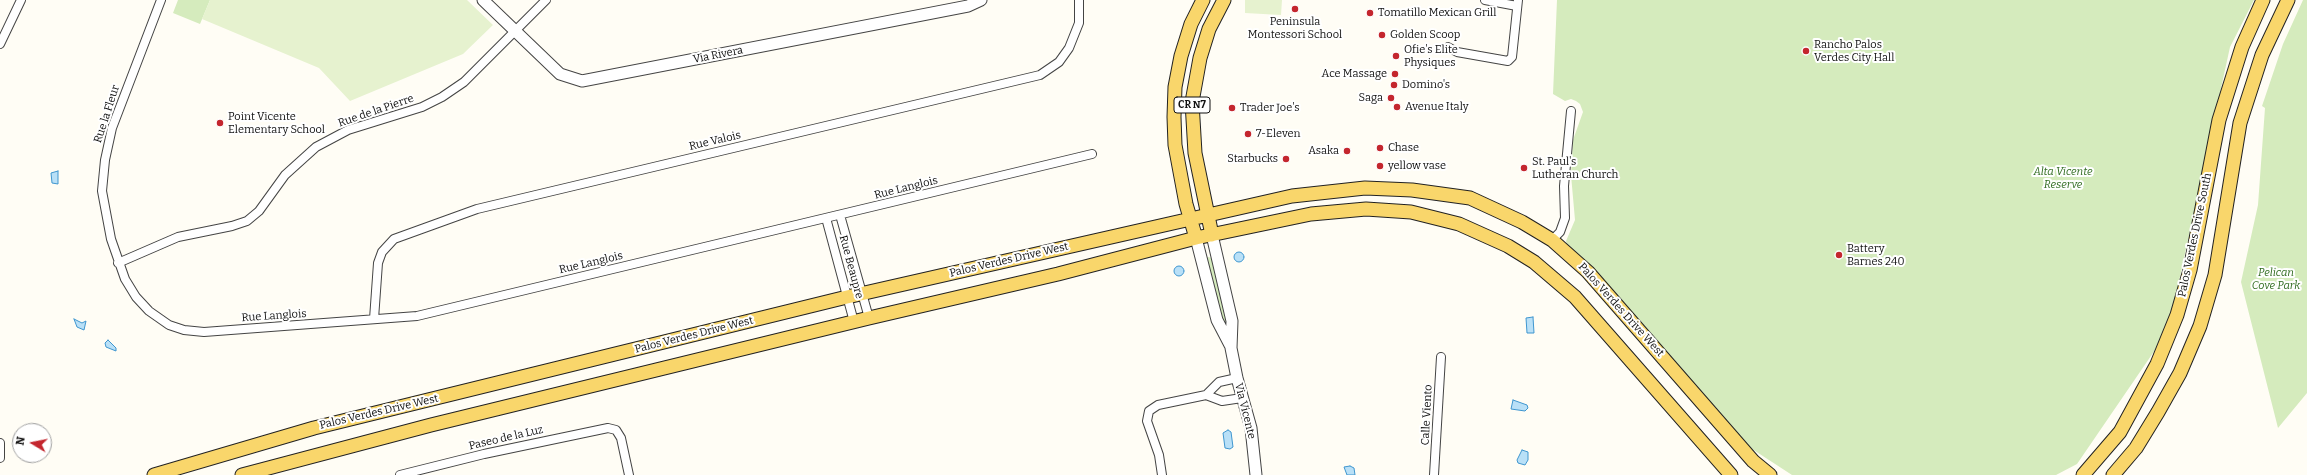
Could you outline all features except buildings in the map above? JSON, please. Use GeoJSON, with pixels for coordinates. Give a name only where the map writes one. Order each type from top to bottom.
{"type":"FeatureCollection","features":[{"type":"Feature","properties":{"kind":"main road","name":"CR N7"},"geometry":{"type":"LineString","coordinates":[[1196,238],[1190,218],[1175,145],[1175,86],[1181,56],[1192,24],[1203,0]]}},
{"type":"Feature","properties":{"kind":"main road"},"geometry":{"type":"LineString","coordinates":[[1212,23],[1208,13],[1213,0]]}},
{"type":"Feature","properties":{"kind":"main road","name":"CR N7"},"geometry":{"type":"LineString","coordinates":[[1212,234],[1195,153],[1192,102],[1200,58],[1212,23],[1224,0]]}},
{"type":"Feature","properties":{"kind":"main road","name":"Palos Verdes Drive South"},"geometry":{"type":"LineString","coordinates":[[2084,474],[2120,432],[2157,364],[2177,315],[2190,270],[2219,120],[2242,47],[2263,0]]}},
{"type":"Feature","properties":{"kind":"main road"},"geometry":{"type":"LineString","coordinates":[[2113,475],[2136,448],[2158,412],[2180,373],[2200,326],[2215,275],[2240,123],[2262,55],[2288,0]]}},
{"type":"Feature","properties":{"kind":"main road","name":"Palos Verdes Drive West"},"geometry":{"type":"LineString","coordinates":[[154,475],[314,428],[847,297],[1207,214],[1292,196],[1334,190],[1365,188],[1412,190],[1470,198],[1522,222],[1552,240],[1588,272],[1753,461],[1770,475]]}},
{"type":"Feature","properties":{"kind":"main road"},"geometry":{"type":"LineString","coordinates":[[242,475],[431,424],[1058,274],[1212,234],[1311,214],[1366,209],[1424,215],[1482,234],[1508,246],[1534,262],[1575,297],[1731,475]]}},
{"type":"Feature","properties":{"kind":"street"},"geometry":{"type":"LineString","coordinates":[[0,44],[21,0]]}},
{"type":"Feature","properties":{"kind":"street","name":"Rue la Fleur"},"geometry":{"type":"LineString","coordinates":[[118,263],[105,214],[102,191],[104,160],[112,128],[161,0]]}},
{"type":"Feature","properties":{"kind":"street","name":"Via Rivera"},"geometry":{"type":"LineString","coordinates":[[483,0],[560,74],[582,81],[968,6],[981,0]]}},
{"type":"Feature","properties":{"kind":"street","name":"Rue de la Pierre"},"geometry":{"type":"LineString","coordinates":[[118,263],[178,237],[232,226],[247,221],[259,211],[285,175],[302,157],[316,147],[348,130],[422,107],[442,98],[464,82],[546,0]]}},
{"type":"Feature","properties":{"kind":"street","name":"Rue Valois"},"geometry":{"type":"LineString","coordinates":[[374,319],[378,262],[382,252],[394,239],[477,209],[1040,74],[1059,62],[1069,48],[1079,23],[1079,0]]}},
{"type":"Feature","properties":{"kind":"street"},"geometry":{"type":"LineString","coordinates":[[1448,47],[1457,52],[1508,61],[1512,57],[1518,3],[1485,0]]}},
{"type":"Feature","properties":{"kind":"street"},"geometry":{"type":"LineString","coordinates":[[1552,240],[1560,232],[1565,218],[1564,186],[1571,111]]}},
{"type":"Feature","properties":{"kind":"street","name":"Rue Langlois"},"geometry":{"type":"LineString","coordinates":[[118,263],[136,297],[149,311],[169,325],[184,330],[204,332],[417,316],[1092,154]]}},
{"type":"Feature","properties":{"kind":"street","name":"Rue Beaupre"},"geometry":{"type":"LineString","coordinates":[[840,215],[869,318]]}},
{"type":"Feature","properties":{"kind":"street","name":"Rue Beaupre"},"geometry":{"type":"LineString","coordinates":[[826,218],[854,322]]}},
{"type":"Feature","properties":{"kind":"street","name":"Via Vicente"},"geometry":{"type":"LineString","coordinates":[[1212,234],[1232,322],[1231,348],[1255,453],[1256,475]]}},
{"type":"Feature","properties":{"kind":"street","name":"Via Vicente"},"geometry":{"type":"LineString","coordinates":[[1196,238],[1217,320],[1231,348]]}},
{"type":"Feature","properties":{"kind":"street","name":"Calle Viento"},"geometry":{"type":"LineString","coordinates":[[1434,475],[1441,357]]}},
{"type":"Feature","properties":{"kind":"street"},"geometry":{"type":"LineString","coordinates":[[1206,396],[1219,382],[1237,378]]}},
{"type":"Feature","properties":{"kind":"street"},"geometry":{"type":"LineString","coordinates":[[1162,475],[1159,455],[1147,421],[1149,411],[1158,405],[1206,396],[1222,401],[1242,398]]}},
{"type":"Feature","properties":{"kind":"street","name":"Paseo de la Luz"},"geometry":{"type":"LineString","coordinates":[[400,475],[524,445],[601,429],[616,430],[621,438],[629,475]]}},
{"type":"Feature","properties":{"kind":"street"},"geometry":{"type":"LineString","coordinates":[[0,443],[0,458]]}},
{"type":"Feature","properties":{"kind":"green space"},"geometry":{"type":"Polygon","coordinates":[[[178,0],[210,0],[200,24],[173,13],[178,0]]]}},
{"type":"Feature","properties":{"kind":"green space"},"geometry":{"type":"Polygon","coordinates":[[[210,0],[467,0],[493,25],[463,54],[350,101],[319,68],[202,19],[210,0]]]}},
{"type":"Feature","properties":{"kind":"green space"},"geometry":{"type":"Polygon","coordinates":[[[1245,0],[1282,0],[1281,15],[1245,13],[1245,0]]]}},
{"type":"Feature","properties":{"kind":"green space","name":"Alta Vicente Reserve"},"geometry":{"type":"Polygon","coordinates":[[[1557,0],[2254,0],[2230,47],[2174,304],[2155,350],[2077,464],[2056,475],[1792,475],[1749,447],[1638,318],[1567,245],[1566,241],[1575,220],[1571,175],[1573,140],[1583,112],[1580,104],[1576,101],[1571,99],[1565,101],[1553,94],[1557,0]]]}},
{"type":"Feature","properties":{"kind":"green space","name":"Pelican Cove Park"},"geometry":{"type":"Polygon","coordinates":[[[2303,0],[2307,0],[2307,393],[2278,428],[2241,282],[2258,205],[2265,108],[2262,106],[2283,44],[2303,0]]]}},
{"type":"Feature","properties":{"kind":"green space"},"geometry":{"type":"Polygon","coordinates":[[[1206,258],[1212,258],[1224,309],[1226,333],[1206,258]]]}},
{"type":"Feature","properties":{"kind":"water"},"geometry":{"type":"Polygon","coordinates":[[[58,171],[58,184],[52,183],[51,173],[58,171]]]}},
{"type":"Feature","properties":{"kind":"water"},"geometry":{"type":"Polygon","coordinates":[[[1237,252],[1241,252],[1244,257],[1241,262],[1237,262],[1234,259],[1234,255],[1237,252]]]}},
{"type":"Feature","properties":{"kind":"water"},"geometry":{"type":"Polygon","coordinates":[[[1179,266],[1184,271],[1179,276],[1174,271],[1179,266]]]}},
{"type":"Feature","properties":{"kind":"water"},"geometry":{"type":"Polygon","coordinates":[[[1533,317],[1534,333],[1527,333],[1526,318],[1533,317]]]}},
{"type":"Feature","properties":{"kind":"water"},"geometry":{"type":"Polygon","coordinates":[[[74,319],[82,323],[86,321],[84,330],[77,327],[74,319]]]}},
{"type":"Feature","properties":{"kind":"water"},"geometry":{"type":"Polygon","coordinates":[[[108,340],[116,348],[116,351],[106,347],[105,343],[108,340]]]}},
{"type":"Feature","properties":{"kind":"water"},"geometry":{"type":"Polygon","coordinates":[[[1513,400],[1527,405],[1528,408],[1525,411],[1511,409],[1513,400]]]}},
{"type":"Feature","properties":{"kind":"water"},"geometry":{"type":"Polygon","coordinates":[[[1228,430],[1231,432],[1233,447],[1230,449],[1225,448],[1223,433],[1228,430]]]}},
{"type":"Feature","properties":{"kind":"water"},"geometry":{"type":"Polygon","coordinates":[[[1522,450],[1528,452],[1528,460],[1525,465],[1518,463],[1517,460],[1522,450]]]}},
{"type":"Feature","properties":{"kind":"water"},"geometry":{"type":"Polygon","coordinates":[[[1350,466],[1354,468],[1355,475],[1347,475],[1344,467],[1350,466]]]}},
{"type":"Feature","properties":{"kind":"place","name":"Peninsula Montessori School"},"geometry":{"type":"Point","coordinates":[1295,9]}},
{"type":"Feature","properties":{"kind":"place","name":"Tomatillo Mexican Grill"},"geometry":{"type":"Point","coordinates":[1370,13]}},
{"type":"Feature","properties":{"kind":"place","name":"Golden Scoop"},"geometry":{"type":"Point","coordinates":[1382,35]}},
{"type":"Feature","properties":{"kind":"place","name":"Rancho Palos Verdes City Hall"},"geometry":{"type":"Point","coordinates":[1806,51]}},
{"type":"Feature","properties":{"kind":"place","name":"Ofie's Elite Physiques"},"geometry":{"type":"Point","coordinates":[1396,56]}},
{"type":"Feature","properties":{"kind":"place","name":"Ace Massage"},"geometry":{"type":"Point","coordinates":[1395,74]}},
{"type":"Feature","properties":{"kind":"place","name":"Domino's"},"geometry":{"type":"Point","coordinates":[1394,85]}},
{"type":"Feature","properties":{"kind":"place","name":"Saga"},"geometry":{"type":"Point","coordinates":[1391,98]}},
{"type":"Feature","properties":{"kind":"place","name":"Avenue Italy"},"geometry":{"type":"Point","coordinates":[1397,107]}},
{"type":"Feature","properties":{"kind":"place","name":"Trader Joe's"},"geometry":{"type":"Point","coordinates":[1232,108]}},
{"type":"Feature","properties":{"kind":"place","name":"Point Vicente Elementary School"},"geometry":{"type":"Point","coordinates":[220,123]}},
{"type":"Feature","properties":{"kind":"place","name":"7-Eleven"},"geometry":{"type":"Point","coordinates":[1248,134]}},
{"type":"Feature","properties":{"kind":"place","name":"Chase"},"geometry":{"type":"Point","coordinates":[1380,148]}},
{"type":"Feature","properties":{"kind":"place","name":"Asaka"},"geometry":{"type":"Point","coordinates":[1347,151]}},
{"type":"Feature","properties":{"kind":"place","name":"Starbucks"},"geometry":{"type":"Point","coordinates":[1286,159]}},
{"type":"Feature","properties":{"kind":"place","name":"yellow vase"},"geometry":{"type":"Point","coordinates":[1380,166]}},
{"type":"Feature","properties":{"kind":"place","name":"St. Paul's Lutheran Church"},"geometry":{"type":"Point","coordinates":[1524,168]}},
{"type":"Feature","properties":{"kind":"place","name":"Battery Barnes 240"},"geometry":{"type":"Point","coordinates":[1839,255]}}]}
